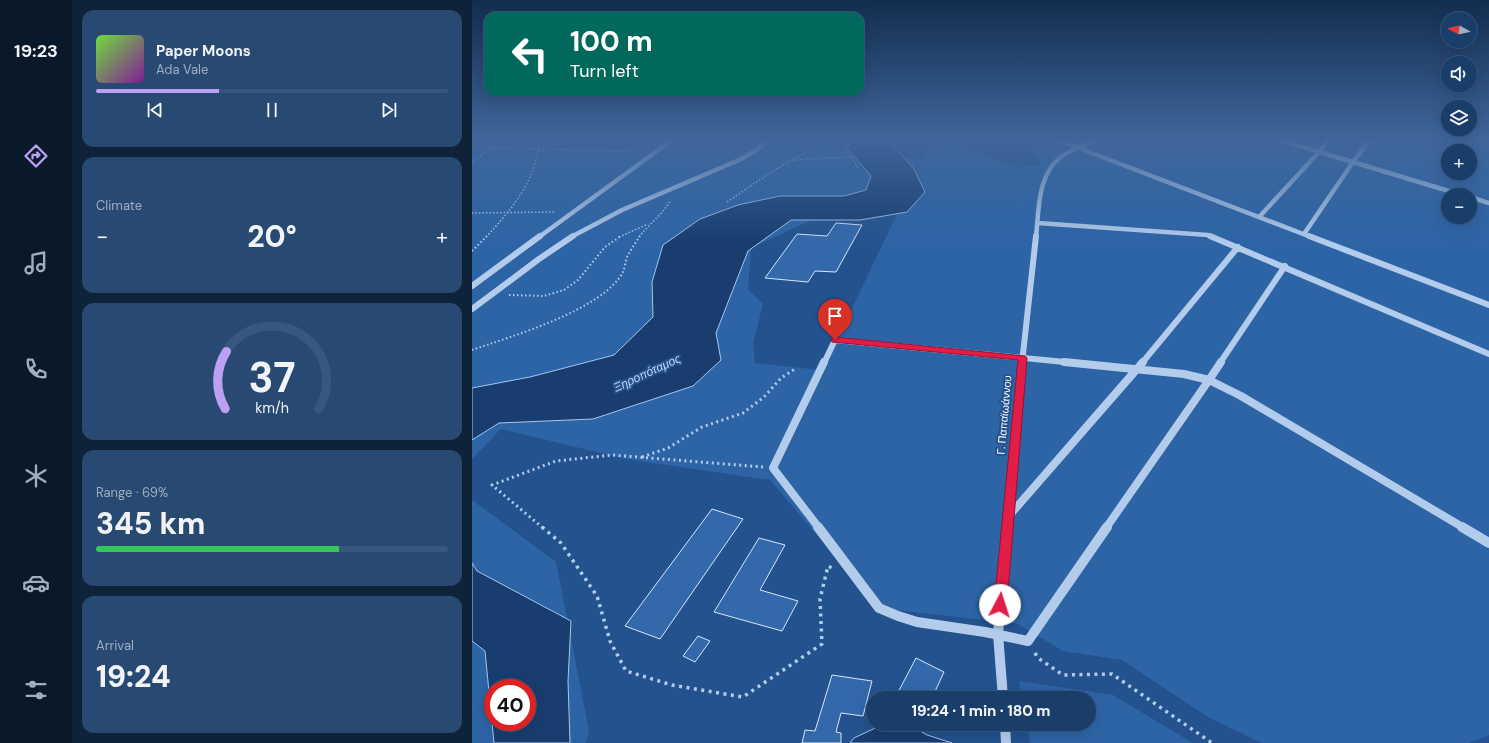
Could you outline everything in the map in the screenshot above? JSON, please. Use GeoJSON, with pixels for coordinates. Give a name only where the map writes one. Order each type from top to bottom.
{"type":"FeatureCollection","features":[{"type":"Feature","properties":{"kind":"street"},"geometry":{"type":"LineString","coordinates":[[472,286],[625,175]]}},
{"type":"Feature","properties":{"kind":"street"},"geometry":{"type":"LineString","coordinates":[[472,309],[540,258],[585,229],[630,206],[705,175]]}},
{"type":"Feature","properties":{"kind":"street","name":"Γ. Παπαϊωάννου"},"geometry":{"type":"LineString","coordinates":[[1002,691],[998,634],[1022,358],[1044,175]]}},
{"type":"Feature","properties":{"kind":"street"},"geometry":{"type":"LineString","coordinates":[[1152,175],[1489,305]]}},
{"type":"Feature","properties":{"kind":"street"},"geometry":{"type":"LineString","coordinates":[[1260,216],[1298,175]]}},
{"type":"Feature","properties":{"kind":"street"},"geometry":{"type":"LineString","coordinates":[[1304,234],[1344,175]]}},
{"type":"Feature","properties":{"kind":"street"},"geometry":{"type":"LineString","coordinates":[[1394,175],[1441,189]]}},
{"type":"Feature","properties":{"kind":"street"},"geometry":{"type":"LineString","coordinates":[[1477,200],[1489,204]]}},
{"type":"Feature","properties":{"kind":"street"},"geometry":{"type":"LineString","coordinates":[[1038,223],[1208,235],[1285,266],[1489,354]]}},
{"type":"Feature","properties":{"kind":"street"},"geometry":{"type":"LineString","coordinates":[[1008,517],[1137,370],[1238,247]]}},
{"type":"Feature","properties":{"kind":"street"},"geometry":{"type":"LineString","coordinates":[[1285,266],[1209,380],[1028,640],[911,621],[894,616],[879,608],[773,468],[835,340],[1194,375],[1209,380],[1248,400],[1489,543]]}},
{"type":"Feature","properties":{"kind":"street"},"geometry":{"type":"LineString","coordinates":[[1005,731],[1006,743]]}},
{"type":"Feature","properties":{"kind":"path"},"geometry":{"type":"LineString","coordinates":[[472,251],[507,212],[531,175]]}},
{"type":"Feature","properties":{"kind":"path"},"geometry":{"type":"LineString","coordinates":[[727,202],[769,175]]}},
{"type":"Feature","properties":{"kind":"path"},"geometry":{"type":"LineString","coordinates":[[472,213],[559,212]]}},
{"type":"Feature","properties":{"kind":"path"},"geometry":{"type":"LineString","coordinates":[[472,350],[541,327],[557,320],[598,297],[617,280],[623,272],[634,244],[649,224],[634,230],[605,246],[583,275],[565,290],[555,294],[506,295]]}},
{"type":"Feature","properties":{"kind":"path"},"geometry":{"type":"LineString","coordinates":[[640,457],[668,448],[702,427],[743,414],[764,397],[781,378],[795,369]]}},
{"type":"Feature","properties":{"kind":"path"},"geometry":{"type":"LineString","coordinates":[[773,468],[612,455],[556,461],[492,485],[561,543],[597,596],[610,641],[626,670],[672,686],[744,697],[822,644],[820,599],[828,566],[854,576]]}},
{"type":"Feature","properties":{"kind":"path"},"geometry":{"type":"LineString","coordinates":[[1028,640],[1038,658],[1062,675],[1112,674],[1212,743]]}},
{"type":"Feature","properties":{"kind":"shaded area"},"geometry":{"type":"Polygon","coordinates":[[[472,175],[1441,175],[1441,180],[1477,180],[1477,175],[1489,175],[1489,735],[1469,743],[1262,743],[1208,717],[1122,660],[1063,651],[1018,624],[879,608],[770,480],[626,459],[501,429],[472,459],[472,175]],[[901,206],[818,217],[751,248],[748,290],[763,304],[753,344],[755,363],[820,370],[852,308],[901,206]]]}},
{"type":"Feature","properties":{"kind":"shaded area"},"geometry":{"type":"Polygon","coordinates":[[[472,500],[556,562],[589,731],[586,743],[472,743],[472,500]]]}},
{"type":"Feature","properties":{"kind":"shaded area"},"geometry":{"type":"Polygon","coordinates":[[[1019,681],[1086,691],[1021,691],[1019,681]]]}},
{"type":"Feature","properties":{"kind":"shaded area"},"geometry":{"type":"Polygon","coordinates":[[[1096,692],[1113,695],[1193,743],[1030,743],[1028,731],[1096,731],[1096,692]]]}},
{"type":"Feature","properties":{"kind":"water","name":"Ξηροπόταμος"},"geometry":{"type":"Polygon","coordinates":[[[870,175],[917,175],[925,192],[907,212],[860,220],[791,220],[748,251],[716,333],[721,360],[693,386],[593,419],[499,423],[472,440],[472,388],[530,377],[614,355],[653,317],[652,282],[663,245],[700,219],[738,205],[780,196],[844,196],[866,190],[871,176],[870,175]]]}},
{"type":"Feature","properties":{"kind":"water"},"geometry":{"type":"Polygon","coordinates":[[[472,563],[477,571],[571,621],[568,681],[570,743],[494,743],[493,731],[536,731],[536,679],[488,679],[485,651],[472,641],[472,563]]]}},
{"type":"Feature","properties":{"kind":"water"},"geometry":{"type":"Polygon","coordinates":[[[869,731],[920,731],[927,735],[952,743],[850,743],[854,738],[869,731]]]}},
{"type":"Feature","properties":{"kind":"building"},"geometry":{"type":"Polygon","coordinates":[[[836,223],[862,225],[836,272],[815,271],[808,282],[765,278],[797,234],[827,236],[836,223]]]}},
{"type":"Feature","properties":{"kind":"building"},"geometry":{"type":"Polygon","coordinates":[[[712,509],[743,519],[660,639],[625,626],[712,509]]]}},
{"type":"Feature","properties":{"kind":"building"},"geometry":{"type":"Polygon","coordinates":[[[759,538],[785,545],[760,590],[798,601],[782,631],[714,612],[759,538]]]}},
{"type":"Feature","properties":{"kind":"building"},"geometry":{"type":"Polygon","coordinates":[[[698,636],[710,641],[695,662],[683,656],[698,636]]]}},
{"type":"Feature","properties":{"kind":"building"},"geometry":{"type":"Polygon","coordinates":[[[916,658],[944,672],[935,691],[899,691],[916,658]]]}},
{"type":"Feature","properties":{"kind":"building"},"geometry":{"type":"Polygon","coordinates":[[[832,675],[872,681],[869,691],[866,691],[866,704],[863,716],[841,713],[836,732],[841,733],[841,743],[802,743],[805,730],[815,731],[832,675]]]}},
{"type":"Feature","properties":{"kind":"route"},"geometry":{"type":"LineString","coordinates":[[835,340],[1022,358],[1000,605]]}}]}
